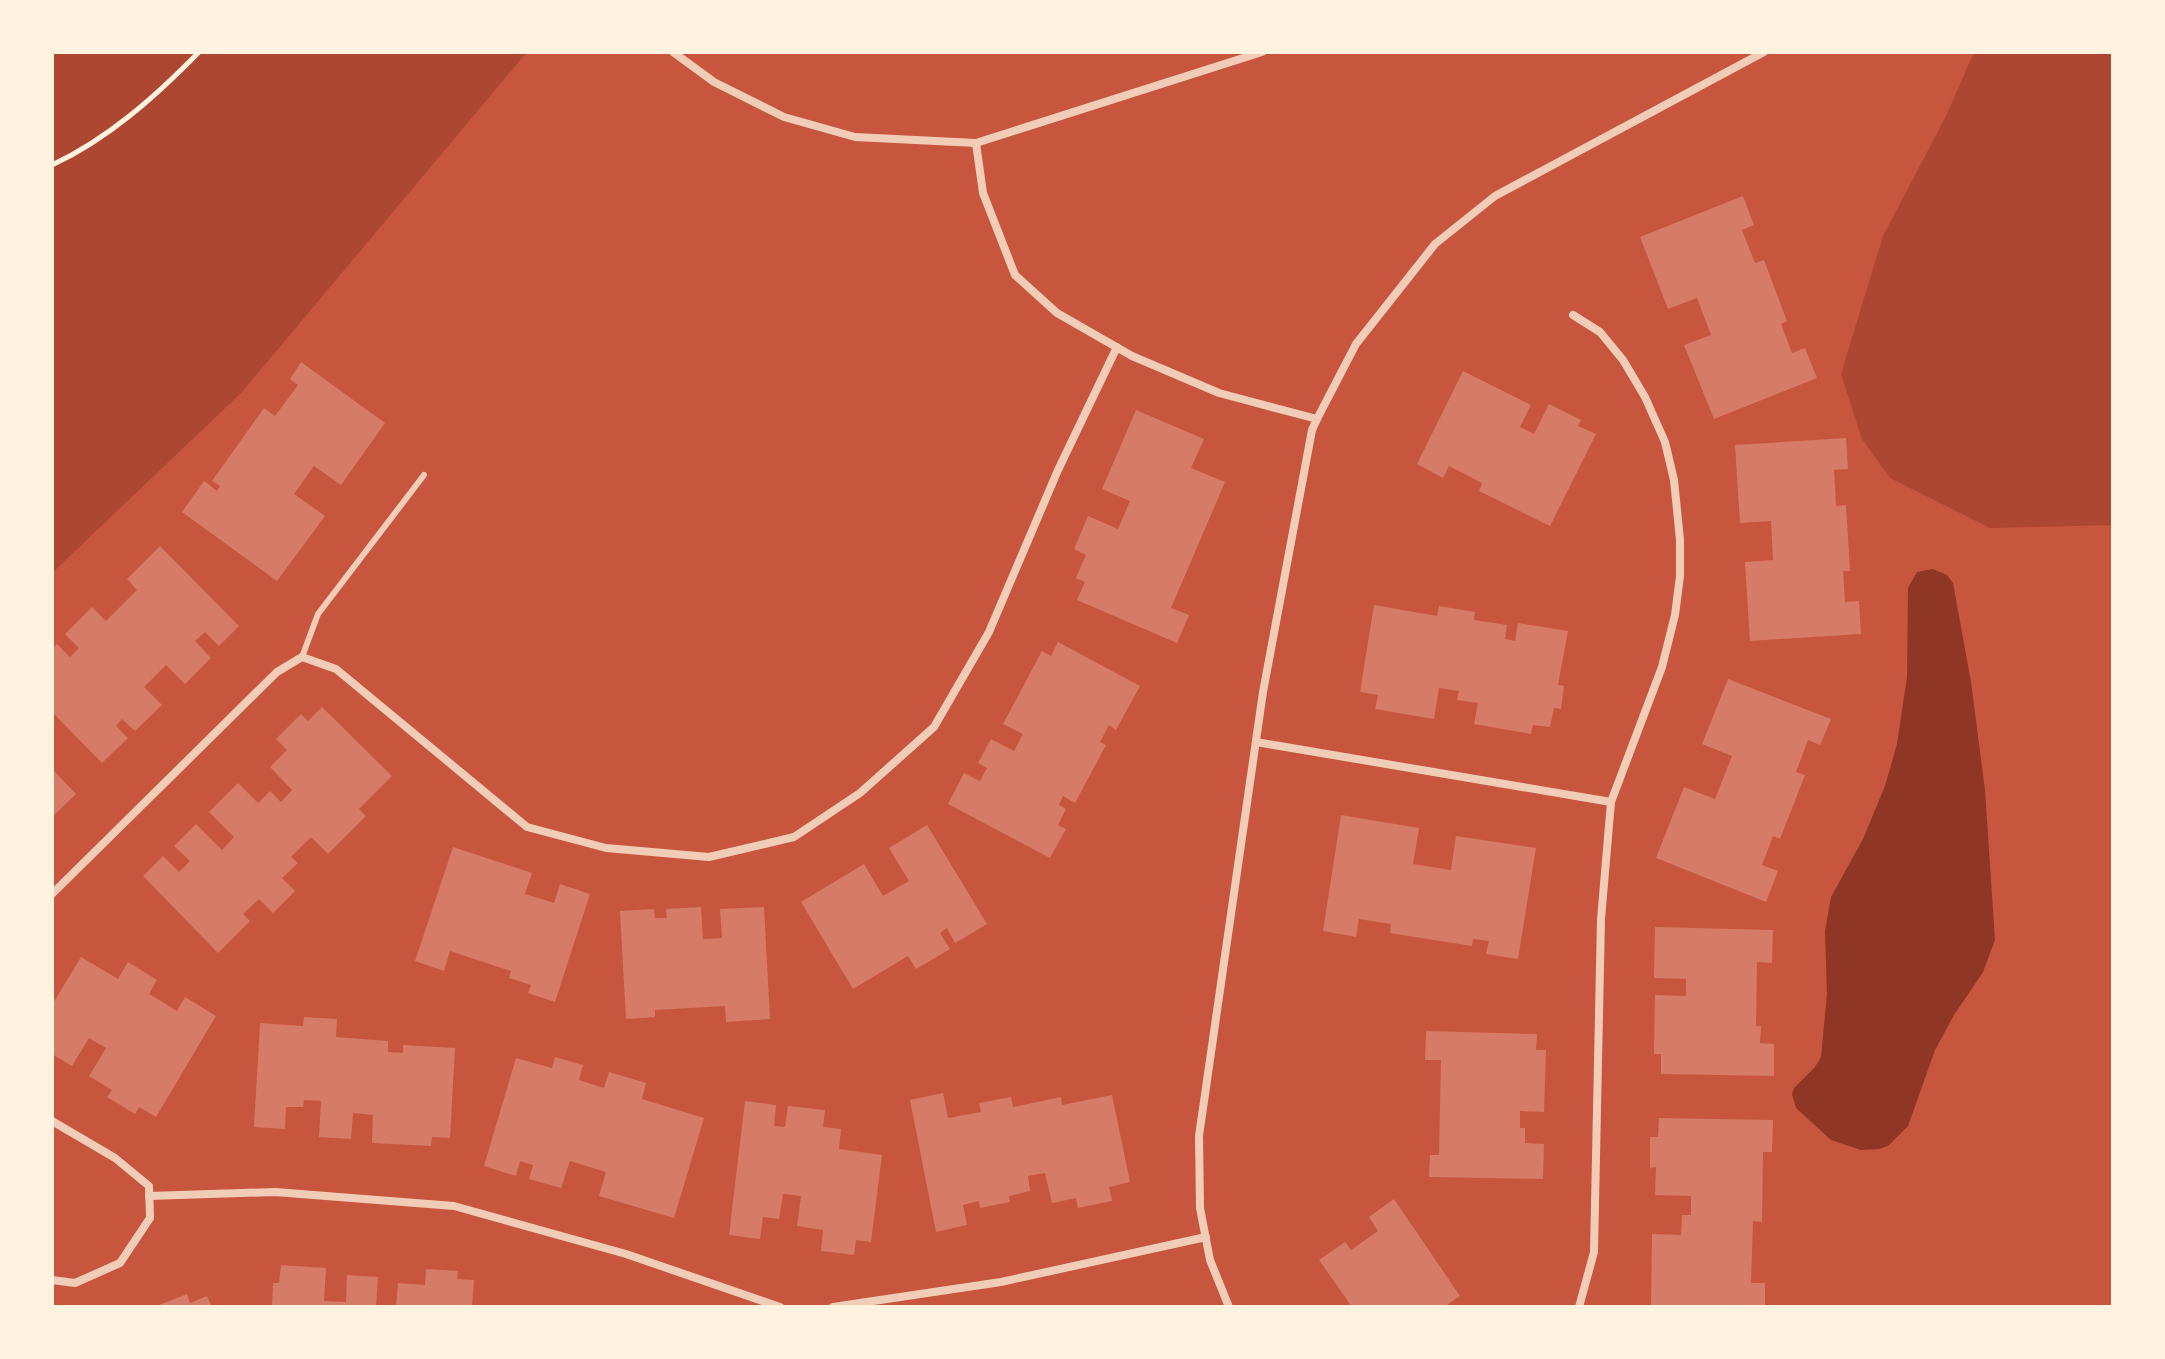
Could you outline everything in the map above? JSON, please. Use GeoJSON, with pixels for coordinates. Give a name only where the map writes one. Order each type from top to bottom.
{"type":"FeatureCollection","features":[{"type":"Feature","properties":{"kind":"street"},"geometry":{"type":"LineString","coordinates":[[673,52],[714,82],[784,117],[855,137],[976,143],[1262,52]]}},
{"type":"Feature","properties":{"kind":"street"},"geometry":{"type":"LineString","coordinates":[[1229,1307],[1210,1260],[1200,1208],[1199,1136],[1256,742],[1312,430],[1356,344],[1435,244],[1495,196],[1764,52]]}},
{"type":"Feature","properties":{"kind":"street"},"geometry":{"type":"LineString","coordinates":[[976,143],[983,193],[1015,275],[1057,313],[1117,347],[1219,393],[1317,419]]}},
{"type":"Feature","properties":{"kind":"street"},"geometry":{"type":"LineString","coordinates":[[1573,315],[1600,332],[1623,360],[1645,397],[1665,442],[1674,480],[1680,540],[1675,615],[1662,667],[1611,802],[1601,919],[1594,1252],[1579,1307]]}},
{"type":"Feature","properties":{"kind":"street"},"geometry":{"type":"LineString","coordinates":[[52,894],[277,672],[302,657],[336,669],[527,827],[606,848],[709,857],[794,837],[860,793],[934,727],[989,632],[1058,470],[1117,347]]}},
{"type":"Feature","properties":{"kind":"street"},"geometry":{"type":"LineString","coordinates":[[1256,742],[1611,802]]}},
{"type":"Feature","properties":{"kind":"street"},"geometry":{"type":"LineString","coordinates":[[52,1121],[115,1158],[149,1186],[150,1218],[120,1263],[75,1283],[52,1280]]}},
{"type":"Feature","properties":{"kind":"street"},"geometry":{"type":"LineString","coordinates":[[149,1196],[275,1192],[454,1206],[626,1254],[780,1307]]}},
{"type":"Feature","properties":{"kind":"street"},"geometry":{"type":"LineString","coordinates":[[833,1307],[1001,1282],[1206,1237]]}},
{"type":"Feature","properties":{"kind":"lane"},"geometry":{"type":"LineString","coordinates":[[302,657],[318,614],[424,475]]}},
{"type":"Feature","properties":{"kind":"path"},"geometry":{"type":"LineString","coordinates":[[52,165],[80,152],[160,93],[199,52]]}},
{"type":"Feature","properties":{"kind":"shaded area"},"geometry":{"type":"Polygon","coordinates":[[[52,52],[527,52],[242,392],[52,573],[52,52]]]}},
{"type":"Feature","properties":{"kind":"shaded area"},"geometry":{"type":"Polygon","coordinates":[[[1974,52],[2113,52],[2113,525],[1990,528],[1890,478],[1862,439],[1841,374],[1883,236],[1946,116],[1974,52]]]}},
{"type":"Feature","properties":{"kind":"shaded area"},"geometry":{"type":"Polygon","coordinates":[[[1933,569],[1947,575],[1953,583],[1971,682],[1985,790],[1995,940],[1983,972],[1935,1050],[1908,1126],[1888,1146],[1861,1150],[1831,1140],[1796,1108],[1792,1094],[1821,1057],[1827,994],[1825,931],[1831,897],[1863,839],[1885,786],[1897,744],[1907,677],[1908,588],[1917,572],[1933,569]]]}},
{"type":"Feature","properties":{"kind":"building"},"geometry":{"type":"Polygon","coordinates":[[[1743,196],[1754,225],[1742,230],[1755,263],[1764,260],[1787,321],[1781,324],[1792,353],[1805,348],[1817,378],[1714,419],[1684,345],[1711,335],[1697,298],[1668,309],[1640,237],[1743,196]]]}},
{"type":"Feature","properties":{"kind":"building"},"geometry":{"type":"Polygon","coordinates":[[[301,362],[385,423],[341,485],[314,466],[294,494],[325,516],[277,581],[182,512],[204,481],[217,491],[220,486],[212,481],[264,408],[275,416],[298,385],[290,379],[301,362]]]}},
{"type":"Feature","properties":{"kind":"building"},"geometry":{"type":"Polygon","coordinates":[[[1463,371],[1531,405],[1520,427],[1534,434],[1549,404],[1581,420],[1578,426],[1596,434],[1550,526],[1479,491],[1482,483],[1449,466],[1443,478],[1417,464],[1463,371]]]}},
{"type":"Feature","properties":{"kind":"building"},"geometry":{"type":"Polygon","coordinates":[[[1136,410],[1204,439],[1191,468],[1225,482],[1171,608],[1189,615],[1177,643],[1077,600],[1085,582],[1076,578],[1086,555],[1074,549],[1088,516],[1118,529],[1130,501],[1102,489],[1136,410]]]}},
{"type":"Feature","properties":{"kind":"building"},"geometry":{"type":"Polygon","coordinates":[[[1846,438],[1848,469],[1834,470],[1836,506],[1846,505],[1850,571],[1843,571],[1845,602],[1859,601],[1861,634],[1750,641],[1745,562],[1773,560],[1771,521],[1740,523],[1735,445],[1846,438]]]}},
{"type":"Feature","properties":{"kind":"building"},"geometry":{"type":"Polygon","coordinates":[[[160,546],[239,626],[219,646],[205,632],[195,641],[211,658],[185,684],[166,665],[144,687],[162,705],[135,731],[122,719],[116,726],[128,738],[102,763],[52,712],[52,649],[57,644],[70,657],[79,648],[65,634],[92,607],[106,621],[137,590],[127,579],[160,546]]]}},
{"type":"Feature","properties":{"kind":"building"},"geometry":{"type":"Polygon","coordinates":[[[1374,605],[1437,616],[1439,606],[1475,612],[1474,620],[1507,625],[1505,639],[1515,641],[1518,623],[1568,631],[1558,685],[1564,686],[1561,709],[1554,708],[1550,727],[1533,725],[1531,734],[1474,724],[1478,703],[1457,700],[1459,691],[1439,688],[1434,719],[1375,709],[1378,695],[1360,692],[1374,605]]]}},
{"type":"Feature","properties":{"kind":"building"},"geometry":{"type":"Polygon","coordinates":[[[1058,642],[1140,686],[1116,730],[1109,725],[1100,742],[1106,745],[1075,803],[1063,796],[1059,805],[1066,809],[1058,825],[1066,829],[1050,858],[948,804],[964,773],[980,781],[987,768],[978,763],[991,739],[1014,751],[1023,734],[1003,724],[1042,651],[1051,656],[1058,642]]]}},
{"type":"Feature","properties":{"kind":"building"},"geometry":{"type":"Polygon","coordinates":[[[1728,679],[1831,719],[1820,745],[1808,740],[1796,772],[1805,775],[1780,839],[1773,836],[1762,865],[1778,871],[1766,902],[1656,858],[1684,787],[1715,799],[1732,756],[1702,744],[1728,679]]]}},
{"type":"Feature","properties":{"kind":"building"},"geometry":{"type":"Polygon","coordinates":[[[322,707],[392,776],[359,809],[366,816],[328,854],[311,837],[291,857],[298,863],[282,878],[295,891],[273,913],[259,899],[243,914],[250,921],[218,953],[143,876],[163,856],[179,872],[190,861],[174,846],[196,824],[222,850],[234,837],[209,812],[238,783],[258,803],[270,791],[281,802],[292,790],[270,767],[287,750],[276,739],[301,714],[308,721],[322,707]]]}},
{"type":"Feature","properties":{"kind":"building"},"geometry":{"type":"Polygon","coordinates":[[[52,769],[76,794],[52,817],[52,769]]]}},
{"type":"Feature","properties":{"kind":"building"},"geometry":{"type":"Polygon","coordinates":[[[1341,815],[1419,828],[1413,864],[1451,870],[1456,836],[1536,848],[1518,959],[1486,954],[1489,941],[1473,939],[1472,946],[1390,933],[1391,924],[1359,919],[1356,937],[1323,931],[1341,815]]]}},
{"type":"Feature","properties":{"kind":"building"},"geometry":{"type":"Polygon","coordinates":[[[927,825],[987,924],[955,943],[947,928],[940,933],[950,949],[916,969],[908,956],[853,989],[801,902],[864,864],[883,896],[909,881],[889,848],[927,825]]]}},
{"type":"Feature","properties":{"kind":"building"},"geometry":{"type":"Polygon","coordinates":[[[453,847],[532,873],[525,894],[554,903],[560,884],[590,894],[555,1002],[528,993],[531,985],[509,978],[511,971],[450,951],[444,971],[415,961],[453,847]]]}},
{"type":"Feature","properties":{"kind":"building"},"geometry":{"type":"Polygon","coordinates":[[[701,907],[703,939],[722,938],[720,909],[764,907],[770,1019],[726,1022],[725,1006],[655,1010],[655,1017],[626,1019],[620,911],[654,909],[655,918],[667,918],[666,909],[701,907]]]}},
{"type":"Feature","properties":{"kind":"building"},"geometry":{"type":"Polygon","coordinates":[[[1655,927],[1773,930],[1772,963],[1757,962],[1756,1026],[1761,1026],[1760,1043],[1774,1044],[1774,1076],[1661,1074],[1661,1054],[1654,1054],[1655,995],[1686,996],[1686,979],[1654,978],[1655,927]]]}},
{"type":"Feature","properties":{"kind":"building"},"geometry":{"type":"Polygon","coordinates":[[[81,957],[118,979],[128,962],[157,980],[149,994],[177,1011],[185,997],[216,1016],[156,1117],[139,1107],[135,1114],[107,1097],[112,1090],[89,1076],[106,1048],[89,1038],[72,1066],[52,1054],[52,1005],[81,957]]]}},
{"type":"Feature","properties":{"kind":"building"},"geometry":{"type":"Polygon","coordinates":[[[304,1017],[337,1019],[336,1037],[388,1041],[388,1052],[403,1053],[403,1045],[455,1048],[450,1138],[432,1137],[431,1146],[372,1143],[373,1115],[353,1113],[351,1139],[319,1137],[321,1101],[304,1100],[303,1107],[286,1107],[285,1129],[254,1127],[260,1023],[303,1026],[304,1017]]]}},
{"type":"Feature","properties":{"kind":"building"},"geometry":{"type":"Polygon","coordinates":[[[1426,1031],[1537,1034],[1536,1050],[1546,1050],[1544,1112],[1520,1111],[1520,1128],[1525,1128],[1525,1143],[1544,1144],[1543,1179],[1429,1177],[1430,1155],[1439,1155],[1441,1060],[1425,1060],[1426,1031]]]}},
{"type":"Feature","properties":{"kind":"building"},"geometry":{"type":"Polygon","coordinates":[[[555,1057],[583,1065],[579,1080],[604,1088],[609,1072],[646,1083],[642,1099],[704,1118],[674,1218],[599,1196],[606,1172],[570,1161],[561,1188],[529,1179],[533,1165],[520,1161],[516,1176],[484,1166],[516,1058],[552,1068],[555,1057]]]}},
{"type":"Feature","properties":{"kind":"building"},"geometry":{"type":"Polygon","coordinates":[[[943,1093],[948,1118],[981,1112],[979,1103],[1011,1097],[1013,1107],[1061,1097],[1062,1105],[1112,1095],[1130,1182],[1109,1187],[1112,1201],[1078,1208],[1076,1198],[1052,1203],[1045,1173],[1028,1176],[1030,1191],[1009,1196],[1010,1202],[980,1208],[979,1201],[963,1205],[967,1225],[936,1232],[910,1100],[943,1093]]]}},
{"type":"Feature","properties":{"kind":"building"},"geometry":{"type":"Polygon","coordinates":[[[745,1101],[776,1105],[774,1126],[785,1127],[788,1106],[825,1110],[823,1127],[841,1129],[839,1149],[882,1155],[871,1242],[856,1240],[854,1255],[821,1251],[823,1230],[797,1226],[801,1196],[783,1194],[779,1219],[763,1217],[760,1239],[729,1235],[745,1101]]]}},
{"type":"Feature","properties":{"kind":"building"},"geometry":{"type":"Polygon","coordinates":[[[1659,1118],[1773,1120],[1772,1152],[1763,1152],[1762,1222],[1753,1221],[1751,1283],[1765,1283],[1765,1307],[1651,1307],[1652,1234],[1681,1235],[1682,1215],[1691,1215],[1691,1196],[1655,1195],[1656,1167],[1650,1168],[1650,1137],[1658,1137],[1659,1118]]]}},
{"type":"Feature","properties":{"kind":"building"},"geometry":{"type":"Polygon","coordinates":[[[1394,1199],[1460,1296],[1444,1307],[1352,1307],[1319,1260],[1345,1242],[1351,1250],[1378,1231],[1369,1217],[1394,1199]]]}},
{"type":"Feature","properties":{"kind":"building"},"geometry":{"type":"Polygon","coordinates":[[[281,1265],[326,1268],[324,1301],[346,1302],[347,1275],[378,1277],[376,1307],[272,1307],[273,1283],[279,1283],[281,1265]]]}},
{"type":"Feature","properties":{"kind":"building"},"geometry":{"type":"Polygon","coordinates":[[[426,1269],[458,1271],[457,1279],[474,1280],[472,1307],[396,1307],[398,1283],[425,1285],[426,1269]]]}},
{"type":"Feature","properties":{"kind":"building"},"geometry":{"type":"Polygon","coordinates":[[[187,1294],[190,1303],[207,1296],[212,1307],[154,1307],[187,1294]]]}}]}
